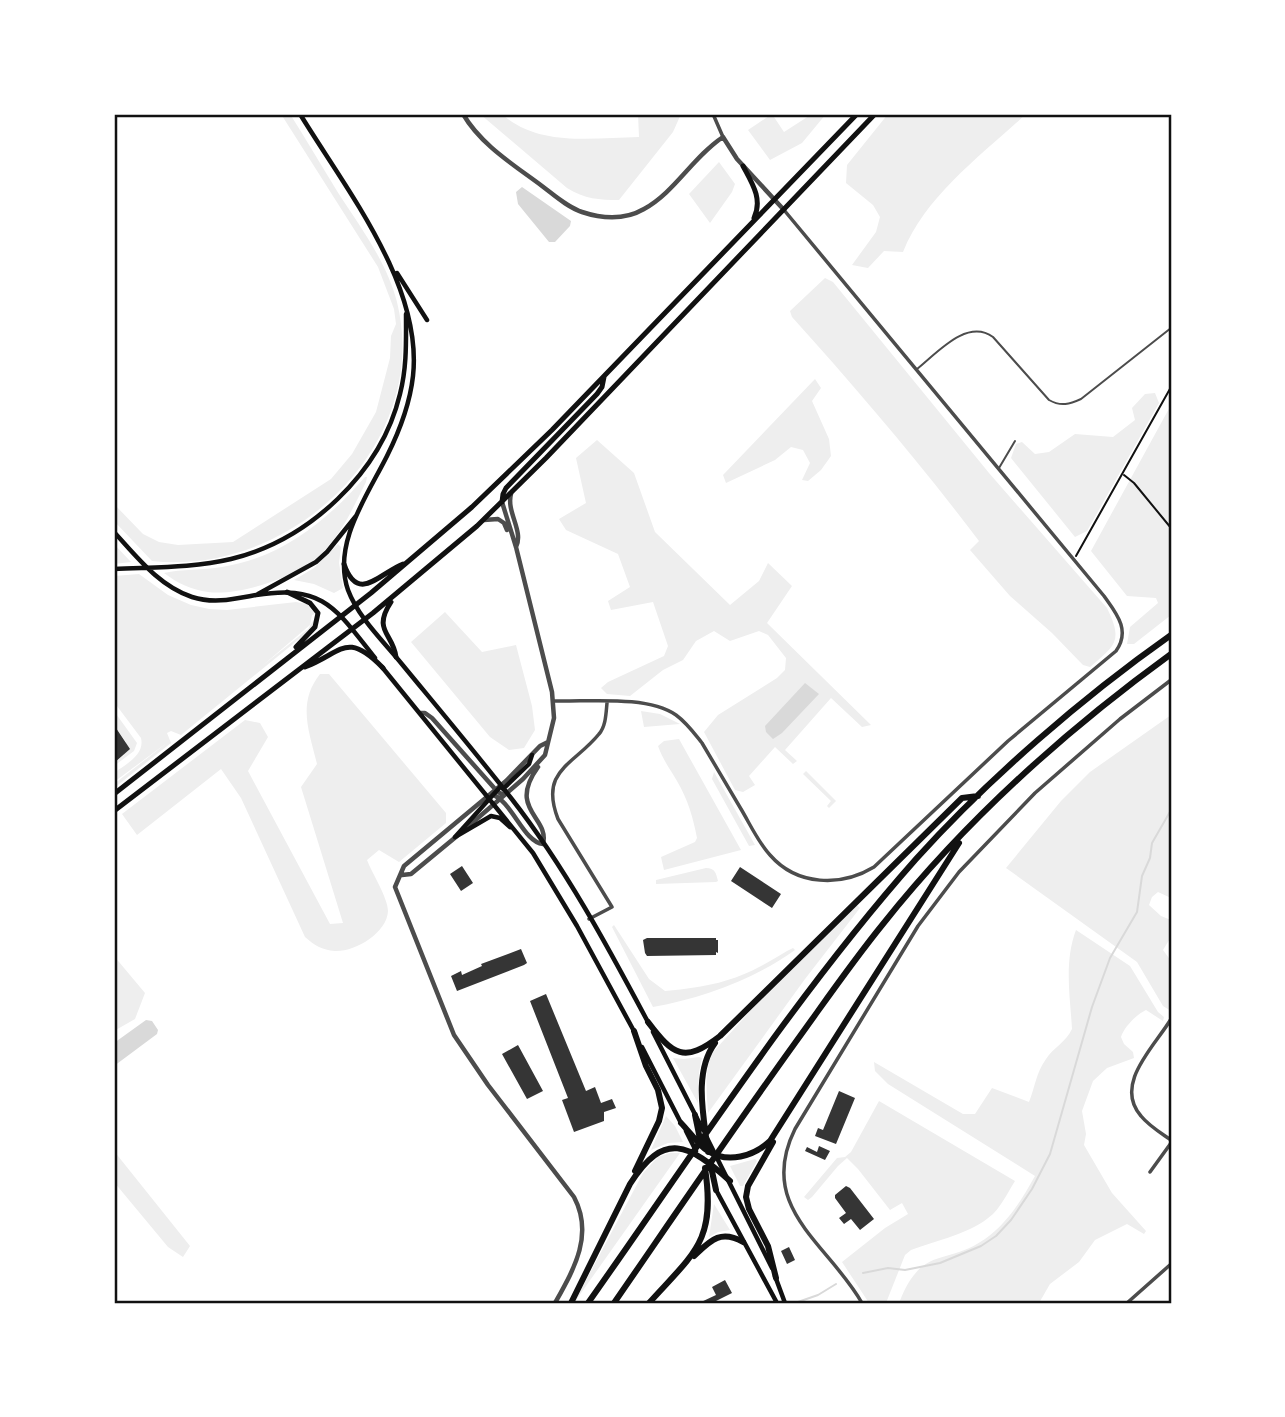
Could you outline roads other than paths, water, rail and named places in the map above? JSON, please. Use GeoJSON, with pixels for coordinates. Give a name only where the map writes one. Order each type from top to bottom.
{"type":"FeatureCollection","features":[{"type":"Feature","properties":{"kind":"highway"},"geometry":{"type":"LineString","coordinates":[[588,1303],[781,1028],[832,960],[911,865],[978,796],[1057,725],[1171,635]]}},
{"type":"Feature","properties":{"kind":"highway"},"geometry":{"type":"LineString","coordinates":[[614,1303],[740,1120],[883,923],[967,830],[1071,733],[1171,654]]}},
{"type":"Feature","properties":{"kind":"highway"},"geometry":{"type":"LineString","coordinates":[[648,1022],[667,1046],[680,1053],[699,1051],[720,1036],[962,798],[978,796]]}},
{"type":"Feature","properties":{"kind":"highway"},"geometry":{"type":"LineString","coordinates":[[625,1194],[646,1161],[661,1151],[678,1148],[731,1157],[750,1155],[770,1141],[967,830]]}},
{"type":"Feature","properties":{"kind":"highway"},"geometry":{"type":"LineString","coordinates":[[571,1303],[661,1115],[658,1090],[634,1031]]}},
{"type":"Feature","properties":{"kind":"highway"},"geometry":{"type":"LineString","coordinates":[[649,1303],[699,1245],[707,1227],[708,1167],[703,1074],[707,1055],[720,1036]]}},
{"type":"Feature","properties":{"kind":"highway"},"geometry":{"type":"LineString","coordinates":[[695,1115],[706,1154]]}},
{"type":"Feature","properties":{"kind":"highway"},"geometry":{"type":"LineString","coordinates":[[681,1123],[701,1144]]}},
{"type":"Feature","properties":{"kind":"highway"},"geometry":{"type":"LineString","coordinates":[[776,1278],[768,1246],[749,1209],[746,1196],[748,1186],[780,1127]]}},
{"type":"Feature","properties":{"kind":"highway"},"geometry":{"type":"LineString","coordinates":[[708,1167],[730,1181]]}},
{"type":"Feature","properties":{"kind":"highway"},"geometry":{"type":"LineString","coordinates":[[708,1167],[716,1191]]}},
{"type":"Feature","properties":{"kind":"highway"},"geometry":{"type":"LineString","coordinates":[[680,1269],[715,1238],[730,1236],[743,1242]]}},
{"type":"Feature","properties":{"kind":"main road"},"geometry":{"type":"LineString","coordinates":[[300,114],[427,320]]}},
{"type":"Feature","properties":{"kind":"main road"},"geometry":{"type":"LineString","coordinates":[[114,794],[356,605],[513,469],[857,114]]}},
{"type":"Feature","properties":{"kind":"main road"},"geometry":{"type":"LineString","coordinates":[[114,811],[366,619],[481,522],[514,491],[875,114]]}},
{"type":"Feature","properties":{"kind":"main road"},"geometry":{"type":"LineString","coordinates":[[743,166],[758,198],[757,214],[751,225]]}},
{"type":"Feature","properties":{"kind":"main road"},"geometry":{"type":"LineString","coordinates":[[392,266],[410,324],[413,376],[398,431],[347,542],[344,564],[348,589],[366,619],[500,792],[544,844],[648,1022],[706,1136]]}},
{"type":"Feature","properties":{"kind":"main road"},"geometry":{"type":"LineString","coordinates":[[114,569],[211,563],[264,548],[312,521],[346,491],[383,437],[400,397],[406,353],[405,309]]}},
{"type":"Feature","properties":{"kind":"main road"},"geometry":{"type":"LineString","coordinates":[[502,502],[506,488],[597,394],[604,377]]}},
{"type":"Feature","properties":{"kind":"main road"},"geometry":{"type":"LineString","coordinates":[[255,595],[316,562],[360,509]]}},
{"type":"Feature","properties":{"kind":"main road"},"geometry":{"type":"LineString","coordinates":[[114,532],[150,571],[178,591],[194,598],[233,601],[255,595],[287,592],[305,594],[319,599],[342,616],[533,853],[634,1031],[681,1123],[730,1181],[785,1303]]}},
{"type":"Feature","properties":{"kind":"main road"},"geometry":{"type":"LineString","coordinates":[[344,564],[353,579],[366,584],[406,564]]}},
{"type":"Feature","properties":{"kind":"main road"},"geometry":{"type":"LineString","coordinates":[[287,592],[310,603],[318,615],[316,627],[292,654]]}},
{"type":"Feature","properties":{"kind":"main road"},"geometry":{"type":"LineString","coordinates":[[396,657],[383,623],[386,609],[397,594]]}},
{"type":"Feature","properties":{"kind":"main road"},"geometry":{"type":"LineString","coordinates":[[302,667],[346,647],[365,652],[383,668]]}},
{"type":"Feature","properties":{"kind":"main road"},"geometry":{"type":"LineString","coordinates":[[491,800],[500,792]]}},
{"type":"Feature","properties":{"kind":"main road"},"geometry":{"type":"LineString","coordinates":[[455,837],[491,816],[500,818],[514,828]]}},
{"type":"Feature","properties":{"kind":"main road"},"geometry":{"type":"LineString","coordinates":[[716,1191],[777,1303]]}},
{"type":"Feature","properties":{"kind":"street"},"geometry":{"type":"LineString","coordinates":[[463,114],[483,140],[513,164],[562,201],[597,217],[616,218],[646,208],[671,187],[706,148],[723,136]]}},
{"type":"Feature","properties":{"kind":"street"},"geometry":{"type":"LineString","coordinates":[[554,701],[645,704],[676,715],[691,728],[702,743],[768,854],[786,869],[806,878],[839,881],[862,875],[874,867],[1008,741],[1116,650],[1122,639],[1121,622],[1117,613],[784,210],[743,166],[723,136],[713,114]]}},
{"type":"Feature","properties":{"kind":"street"},"geometry":{"type":"LineString","coordinates":[[514,491],[509,500],[519,538],[516,547]]}},
{"type":"Feature","properties":{"kind":"street"},"geometry":{"type":"LineString","coordinates":[[502,502],[512,539]]}},
{"type":"Feature","properties":{"kind":"street"},"geometry":{"type":"LineString","coordinates":[[402,875],[411,874],[455,837],[491,800],[548,752],[554,701],[516,547],[504,523],[489,518],[481,522]]}},
{"type":"Feature","properties":{"kind":"street"},"geometry":{"type":"LineString","coordinates":[[862,1303],[841,1271],[790,1208],[783,1172],[786,1150],[794,1131],[918,926],[959,872],[1045,784],[1120,719],[1171,680]]}},
{"type":"Feature","properties":{"kind":"street"},"geometry":{"type":"LineString","coordinates":[[590,919],[612,907],[558,819],[553,807],[553,788],[562,767],[601,732],[607,702]]}},
{"type":"Feature","properties":{"kind":"street"},"geometry":{"type":"LineString","coordinates":[[420,713],[432,718],[500,792],[534,841],[544,844],[544,833],[530,812],[527,797],[529,783],[542,758]]}},
{"type":"Feature","properties":{"kind":"street"},"geometry":{"type":"LineString","coordinates":[[500,792],[540,746],[548,742]]}},
{"type":"Feature","properties":{"kind":"street"},"geometry":{"type":"LineString","coordinates":[[491,800],[404,866],[402,875],[396,882],[396,890],[454,1035],[488,1085],[574,1197],[580,1210],[583,1240],[580,1255],[555,1303]]}},
{"type":"Feature","properties":{"kind":"street"},"geometry":{"type":"LineString","coordinates":[[1150,1172],[1171,1142],[1136,1110],[1131,1086],[1139,1067],[1171,1019]]}},
{"type":"Feature","properties":{"kind":"street"},"geometry":{"type":"LineString","coordinates":[[1126,1303],[1171,1264]]}},
{"type":"Feature","properties":{"kind":"lane"},"geometry":{"type":"LineString","coordinates":[[916,369],[960,335],[985,331],[1049,400],[1056,404],[1069,405],[1082,399],[1171,328]]}},
{"type":"Feature","properties":{"kind":"lane"},"geometry":{"type":"LineString","coordinates":[[999,469],[1015,441]]}},
{"type":"Feature","properties":{"kind":"waterway"},"geometry":{"type":"LineString","coordinates":[[863,1273],[888,1268],[905,1270],[940,1263],[981,1246],[996,1236],[1011,1220],[1032,1189],[1050,1154],[1092,1007],[1110,958],[1137,912],[1142,876],[1150,858],[1152,843],[1171,810]]}},
{"type":"Feature","properties":{"kind":"waterway"},"geometry":{"type":"LineString","coordinates":[[795,1303],[818,1295],[836,1284]]}}]}
